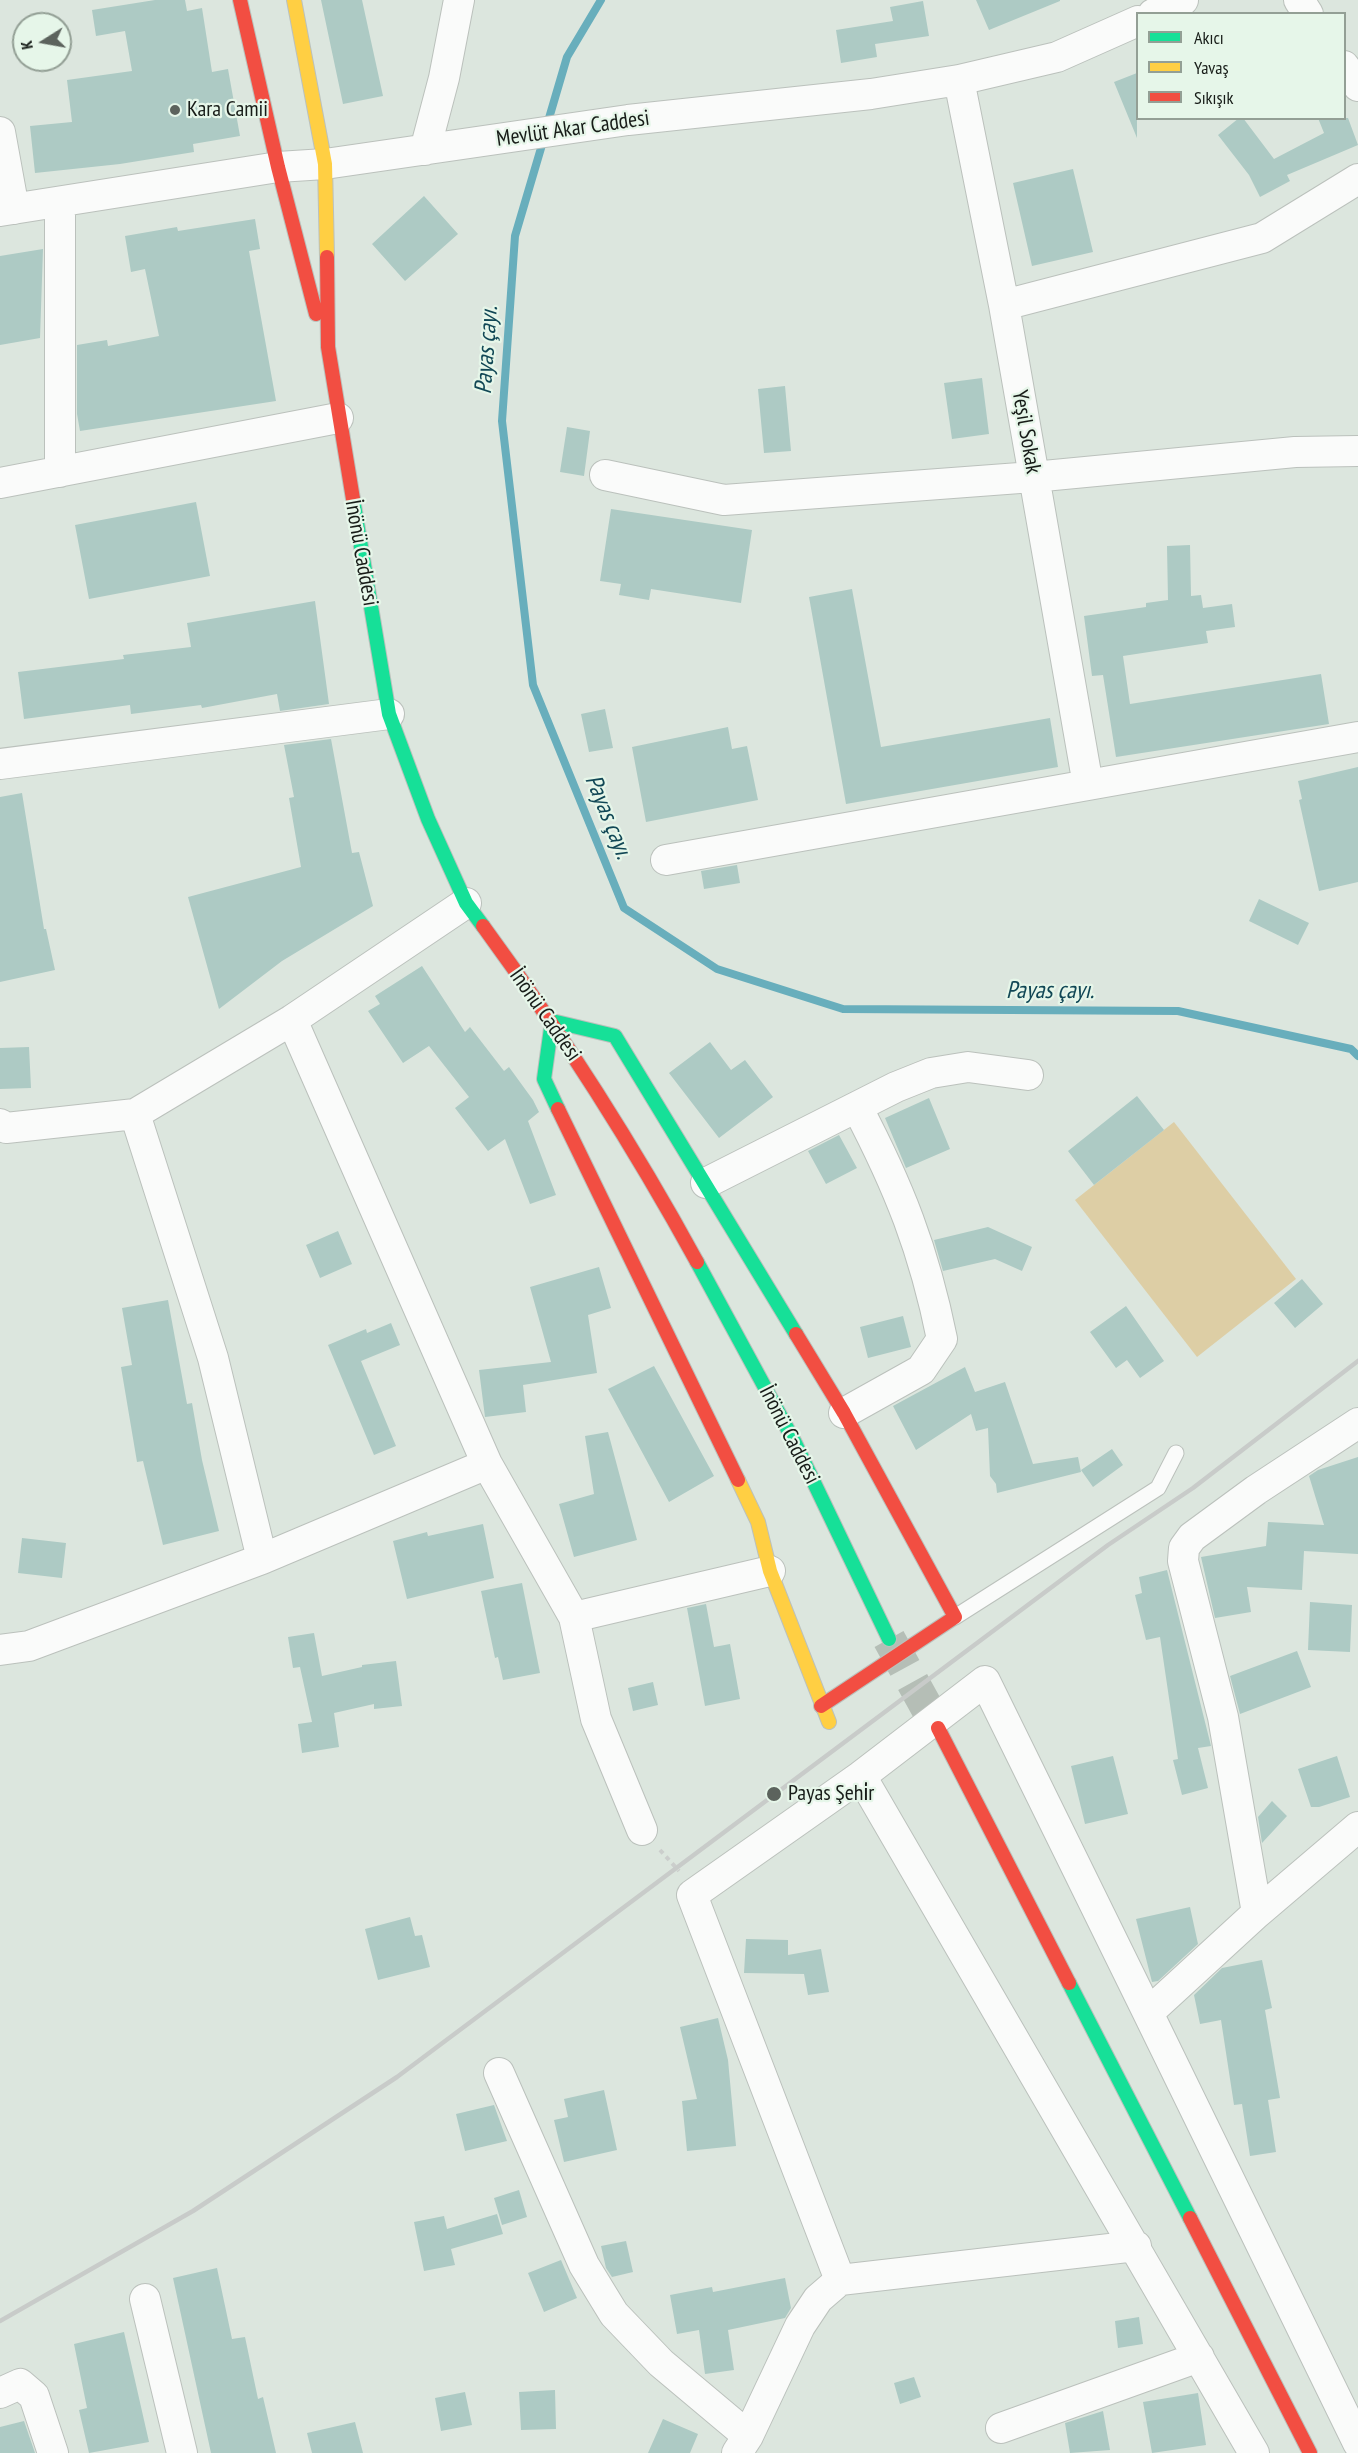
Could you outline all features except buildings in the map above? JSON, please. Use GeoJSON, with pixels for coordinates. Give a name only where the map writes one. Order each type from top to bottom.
{"type":"FeatureCollection","features":[{"type":"Feature","properties":{"kind":"main road"},"geometry":{"type":"LineString","coordinates":[[240,0],[310,294],[328,347]]}},
{"type":"Feature","properties":{"kind":"main road"},"geometry":{"type":"LineString","coordinates":[[294,0],[325,164],[328,347]]}},
{"type":"Feature","properties":{"kind":"main road","name":"İnönü Caddesi"},"geometry":{"type":"LineString","coordinates":[[328,347],[389,714],[428,819],[466,903],[552,1021],[650,1176],[794,1441],[889,1639]]}},
{"type":"Feature","properties":{"kind":"main road"},"geometry":{"type":"LineString","coordinates":[[821,1706],[955,1617],[844,1413],[615,1036],[552,1021],[544,1079],[758,1522],[770,1572],[821,1706],[829,1722]]}},
{"type":"Feature","properties":{"kind":"main road"},"geometry":{"type":"LineString","coordinates":[[938,1728],[1310,2453]]}},
{"type":"Feature","properties":{"kind":"street"},"geometry":{"type":"LineString","coordinates":[[425,150],[444,78],[459,0]]}},
{"type":"Feature","properties":{"kind":"street"},"geometry":{"type":"LineString","coordinates":[[1157,12],[1183,0]]}},
{"type":"Feature","properties":{"kind":"street","name":"Mevlüt Akar Caddesi"},"geometry":{"type":"LineString","coordinates":[[7,210],[278,167],[325,164],[628,120],[825,99],[959,80],[1057,57],[1136,21]]}},
{"type":"Feature","properties":{"kind":"street"},"geometry":{"type":"LineString","coordinates":[[1346,69],[1358,86]]}},
{"type":"Feature","properties":{"kind":"street","name":"Yeşil Sokak"},"geometry":{"type":"LineString","coordinates":[[959,80],[1004,305],[1088,785]]}},
{"type":"Feature","properties":{"kind":"street"},"geometry":{"type":"LineString","coordinates":[[0,132],[7,210]]}},
{"type":"Feature","properties":{"kind":"street"},"geometry":{"type":"LineString","coordinates":[[1004,305],[1262,238],[1358,179]]}},
{"type":"Feature","properties":{"kind":"street"},"geometry":{"type":"LineString","coordinates":[[60,202],[60,472]]}},
{"type":"Feature","properties":{"kind":"street"},"geometry":{"type":"LineString","coordinates":[[0,483],[338,418]]}},
{"type":"Feature","properties":{"kind":"street"},"geometry":{"type":"LineString","coordinates":[[605,475],[724,500],[1034,477],[1295,452],[1358,450]]}},
{"type":"Feature","properties":{"kind":"street"},"geometry":{"type":"LineString","coordinates":[[0,764],[389,714]]}},
{"type":"Feature","properties":{"kind":"street"},"geometry":{"type":"LineString","coordinates":[[666,860],[1358,737]]}},
{"type":"Feature","properties":{"kind":"street"},"geometry":{"type":"LineString","coordinates":[[0,1124],[6,1128],[135,1114],[292,1020],[466,903]]}},
{"type":"Feature","properties":{"kind":"street"},"geometry":{"type":"LineString","coordinates":[[292,1020],[487,1464],[574,1617],[596,1719],[642,1830]]}},
{"type":"Feature","properties":{"kind":"street"},"geometry":{"type":"LineString","coordinates":[[706,1183],[913,1079],[949,1069],[988,1068],[1028,1075]]}},
{"type":"Feature","properties":{"kind":"street"},"geometry":{"type":"LineString","coordinates":[[844,1413],[921,1370],[942,1339],[932,1289],[913,1225],[885,1161],[857,1107]]}},
{"type":"Feature","properties":{"kind":"street"},"geometry":{"type":"LineString","coordinates":[[135,1114],[213,1358],[262,1559]]}},
{"type":"Feature","properties":{"kind":"street"},"geometry":{"type":"LineString","coordinates":[[1257,1913],[1223,1717],[1183,1561],[1184,1548],[1192,1537],[1256,1490],[1358,1423]]}},
{"type":"Feature","properties":{"kind":"street"},"geometry":{"type":"LineString","coordinates":[[0,1650],[29,1646],[262,1559],[487,1464]]}},
{"type":"Feature","properties":{"kind":"street"},"geometry":{"type":"LineString","coordinates":[[574,1617],[770,1572]]}},
{"type":"Feature","properties":{"kind":"street"},"geometry":{"type":"LineString","coordinates":[[840,2280],[692,1895],[861,1776],[985,1681],[1358,2443]]}},
{"type":"Feature","properties":{"kind":"street"},"geometry":{"type":"LineString","coordinates":[[861,1776],[1136,2246],[1254,2453]]}},
{"type":"Feature","properties":{"kind":"street"},"geometry":{"type":"LineString","coordinates":[[1148,2013],[1257,1913],[1358,1827]]}},
{"type":"Feature","properties":{"kind":"street"},"geometry":{"type":"LineString","coordinates":[[499,2073],[584,2265],[614,2314],[743,2444],[800,2326],[818,2299],[840,2280],[1136,2246]]}},
{"type":"Feature","properties":{"kind":"street"},"geometry":{"type":"LineString","coordinates":[[145,2299],[182,2453]]}},
{"type":"Feature","properties":{"kind":"street"},"geometry":{"type":"LineString","coordinates":[[1001,2428],[1199,2357]]}},
{"type":"Feature","properties":{"kind":"street"},"geometry":{"type":"LineString","coordinates":[[0,2393],[20,2384],[34,2397],[53,2453]]}},
{"type":"Feature","properties":{"kind":"lane"},"geometry":{"type":"LineString","coordinates":[[955,1617],[1158,1488],[1176,1453]]}},
{"type":"Feature","properties":{"kind":"path"},"geometry":{"type":"LineString","coordinates":[[642,1830],[677,1868],[692,1895]]}},
{"type":"Feature","properties":{"kind":"shaded area"},"geometry":{"type":"Polygon","coordinates":[[[1174,1122],[1296,1279],[1197,1357],[1075,1200],[1174,1122]]]}},
{"type":"Feature","properties":{"kind":"waterway","name":"Payas çayı."},"geometry":{"type":"LineString","coordinates":[[547,125],[567,57],[601,0]]}},
{"type":"Feature","properties":{"kind":"waterway","name":"Payas çayı."},"geometry":{"type":"LineString","coordinates":[[544,138],[515,236],[502,421],[533,685],[624,908],[717,969],[843,1009],[1178,1011],[1351,1049],[1358,1056]]}},
{"type":"Feature","properties":{"kind":"tunnel"},"geometry":{"type":"LineString","coordinates":[[889,1639],[938,1728]]}},
{"type":"Feature","properties":{"kind":"railway"},"geometry":{"type":"LineString","coordinates":[[0,2321],[193,2211],[397,2077],[1108,1545],[1193,1488],[1358,1361]]}},
{"type":"Feature","properties":{"kind":"traffic: fast"},"geometry":{"type":"LineString","coordinates":[[353,499],[389,714],[428,819],[466,903],[483,926]]}},
{"type":"Feature","properties":{"kind":"traffic: fast"},"geometry":{"type":"LineString","coordinates":[[558,1109],[544,1079],[552,1021],[615,1036],[796,1334]]}},
{"type":"Feature","properties":{"kind":"traffic: fast"},"geometry":{"type":"LineString","coordinates":[[697,1262],[794,1441],[889,1639]]}},
{"type":"Feature","properties":{"kind":"traffic: fast"},"geometry":{"type":"LineString","coordinates":[[1069,1983],[1190,2218]]}},
{"type":"Feature","properties":{"kind":"traffic: slow"},"geometry":{"type":"LineString","coordinates":[[294,0],[325,164],[327,257]]}},
{"type":"Feature","properties":{"kind":"traffic: slow"},"geometry":{"type":"LineString","coordinates":[[738,1480],[758,1522],[770,1571],[829,1722]]}},
{"type":"Feature","properties":{"kind":"traffic: jam"},"geometry":{"type":"LineString","coordinates":[[240,0],[278,167],[316,314]]}},
{"type":"Feature","properties":{"kind":"traffic: jam"},"geometry":{"type":"LineString","coordinates":[[327,257],[328,347],[353,499]]}},
{"type":"Feature","properties":{"kind":"traffic: jam"},"geometry":{"type":"LineString","coordinates":[[483,926],[596,1091],[648,1175],[697,1262]]}},
{"type":"Feature","properties":{"kind":"traffic: jam"},"geometry":{"type":"LineString","coordinates":[[558,1109],[738,1480]]}},
{"type":"Feature","properties":{"kind":"traffic: jam"},"geometry":{"type":"LineString","coordinates":[[796,1334],[844,1413],[955,1617],[821,1706]]}},
{"type":"Feature","properties":{"kind":"traffic: jam"},"geometry":{"type":"LineString","coordinates":[[938,1728],[1069,1983]]}},
{"type":"Feature","properties":{"kind":"traffic: jam"},"geometry":{"type":"LineString","coordinates":[[1190,2218],[1310,2453]]}},
{"type":"Feature","properties":{"kind":"place","name":"Kara Camii"},"geometry":{"type":"Point","coordinates":[175,110]}},
{"type":"Feature","properties":{"kind":"place","name":"Payas Şehi̇r"},"geometry":{"type":"Point","coordinates":[774,1794]}}]}
